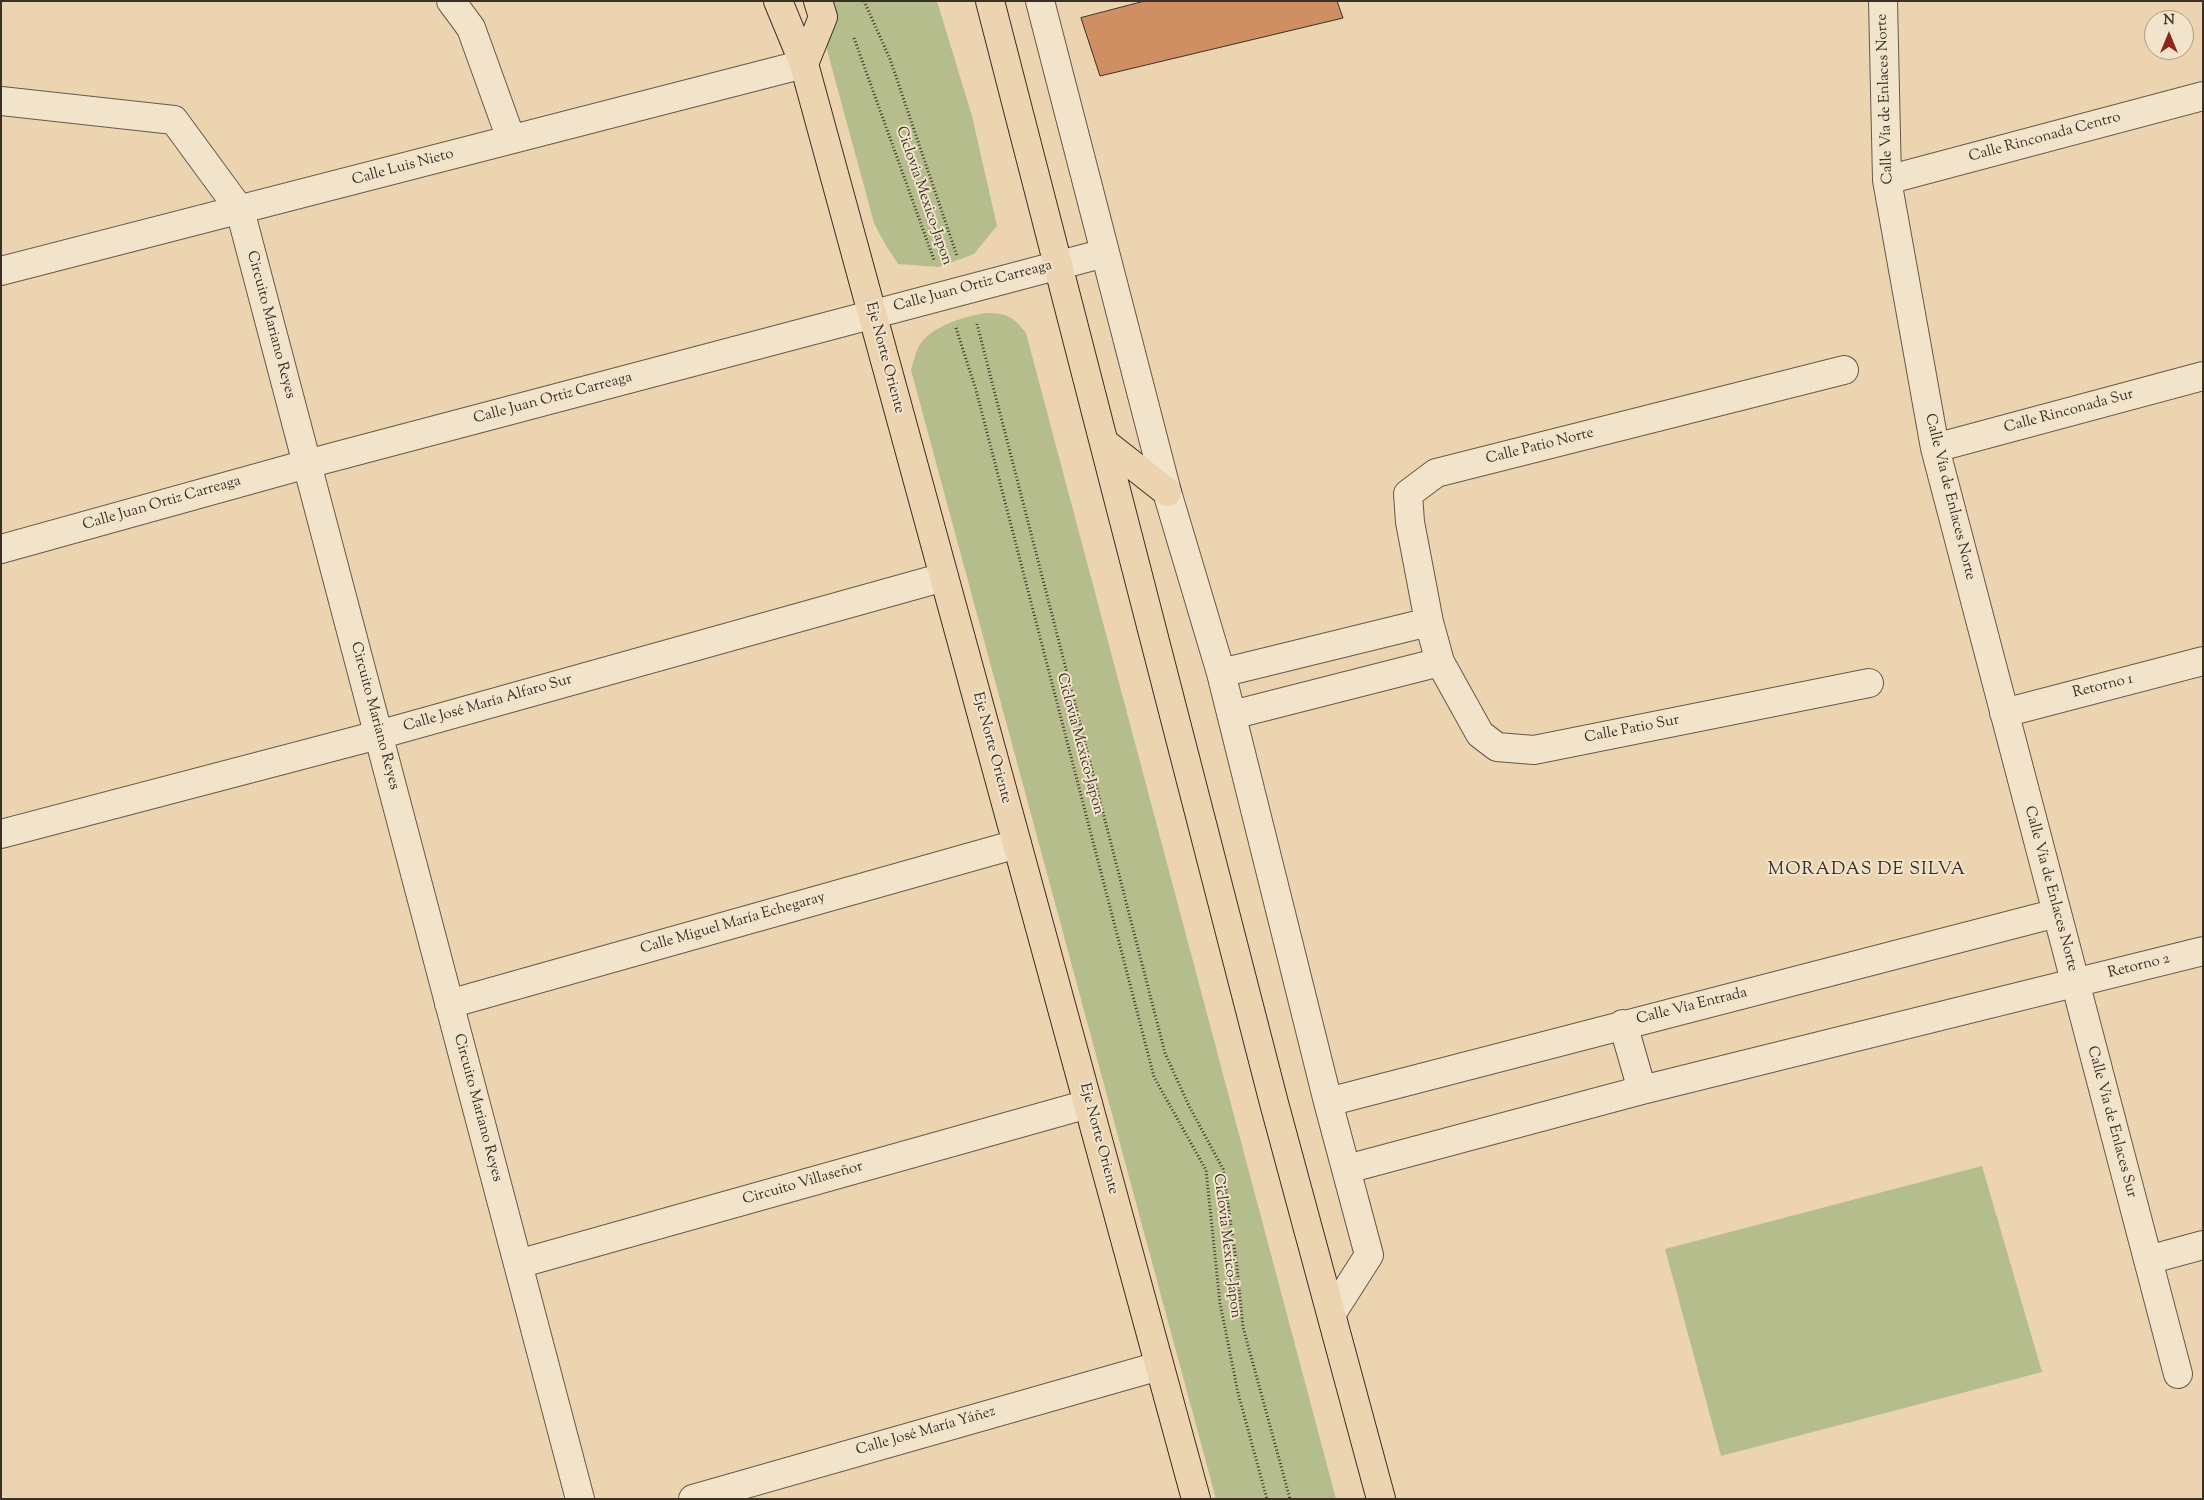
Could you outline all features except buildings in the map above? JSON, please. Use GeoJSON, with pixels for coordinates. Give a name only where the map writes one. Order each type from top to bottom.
{"type":"FeatureCollection","features":[{"type":"Feature","properties":{"kind":"main road","name":"Eje Norte Oriente"},"geometry":{"type":"LineString","coordinates":[[778,1],[804,64],[1196,1499]]}},
{"type":"Feature","properties":{"kind":"main road"},"geometry":{"type":"LineString","coordinates":[[804,64],[823,17],[818,1]]}},
{"type":"Feature","properties":{"kind":"main road"},"geometry":{"type":"LineString","coordinates":[[990,1],[1106,444],[1272,1094],[1381,1499]]}},
{"type":"Feature","properties":{"kind":"main road"},"geometry":{"type":"LineString","coordinates":[[1106,444],[1167,492]]}},
{"type":"Feature","properties":{"kind":"street"},"geometry":{"type":"LineString","coordinates":[[451,1],[471,28],[511,139]]}},
{"type":"Feature","properties":{"kind":"street"},"geometry":{"type":"LineString","coordinates":[[1040,1],[1167,492],[1232,715],[1328,1102],[1369,1256],[1332,1313]]}},
{"type":"Feature","properties":{"kind":"street","name":"Calle Vía de Enlaces Norte"},"geometry":{"type":"LineString","coordinates":[[1884,1],[1887,180],[1935,448],[2075,984]]}},
{"type":"Feature","properties":{"kind":"street","name":"Calle Luis Nieto"},"geometry":{"type":"LineString","coordinates":[[1,271],[804,64]]}},
{"type":"Feature","properties":{"kind":"street","name":"Calle Rinconada Centro"},"geometry":{"type":"LineString","coordinates":[[1887,180],[2203,96]]}},
{"type":"Feature","properties":{"kind":"street","name":"Circuito Mariano Reyes"},"geometry":{"type":"LineString","coordinates":[[1,101],[174,120],[240,210],[580,1499]]}},
{"type":"Feature","properties":{"kind":"street","name":"Calle Juan Ortiz Carreaga"},"geometry":{"type":"LineString","coordinates":[[1,549],[307,464],[1105,252]]}},
{"type":"Feature","properties":{"kind":"street","name":"Calle Patio Norte"},"geometry":{"type":"LineString","coordinates":[[1440,662],[1429,622],[1410,522],[1408,494],[1436,473],[1844,370]]}},
{"type":"Feature","properties":{"kind":"street","name":"Calle Rinconada Sur"},"geometry":{"type":"LineString","coordinates":[[1935,448],[2203,376]]}},
{"type":"Feature","properties":{"kind":"street","name":"Calle José María Alfaro Sur"},"geometry":{"type":"LineString","coordinates":[[1,834],[378,735],[944,577]]}},
{"type":"Feature","properties":{"kind":"street"},"geometry":{"type":"LineString","coordinates":[[1220,673],[1429,622]]}},
{"type":"Feature","properties":{"kind":"street","name":"Retorno 1"},"geometry":{"type":"LineString","coordinates":[[2004,713],[2203,661]]}},
{"type":"Feature","properties":{"kind":"street"},"geometry":{"type":"LineString","coordinates":[[1232,715],[1440,662]]}},
{"type":"Feature","properties":{"kind":"street","name":"Calle Patio Sur"},"geometry":{"type":"LineString","coordinates":[[1440,662],[1480,734],[1497,747],[1534,750],[1869,683]]}},
{"type":"Feature","properties":{"kind":"street","name":"Calle Miguel María Echegaray"},"geometry":{"type":"LineString","coordinates":[[449,1004],[1017,844]]}},
{"type":"Feature","properties":{"kind":"street","name":"Calle Vía Entrada"},"geometry":{"type":"LineString","coordinates":[[1328,1102],[2057,913]]}},
{"type":"Feature","properties":{"kind":"street","name":"Retorno 2"},"geometry":{"type":"LineString","coordinates":[[2075,984],[2203,951]]}},
{"type":"Feature","properties":{"kind":"street"},"geometry":{"type":"LineString","coordinates":[[1347,1169],[1642,1090],[2075,984]]}},
{"type":"Feature","properties":{"kind":"street","name":"Calle Vía de Enlaces Sur"},"geometry":{"type":"LineString","coordinates":[[2075,984],[2178,1374]]}},
{"type":"Feature","properties":{"kind":"street"},"geometry":{"type":"LineString","coordinates":[[1623,1024],[1642,1090]]}},
{"type":"Feature","properties":{"kind":"street","name":"Circuito Villaseñor"},"geometry":{"type":"LineString","coordinates":[[518,1264],[1088,1104]]}},
{"type":"Feature","properties":{"kind":"street"},"geometry":{"type":"LineString","coordinates":[[2148,1260],[2203,1245]]}},
{"type":"Feature","properties":{"kind":"street","name":"Calle José María Yáñez"},"geometry":{"type":"LineString","coordinates":[[693,1499],[1160,1366]]}},
{"type":"Feature","properties":{"kind":"path"},"geometry":{"type":"LineString","coordinates":[[864,1],[890,59],[1165,1053],[1189,1106],[1223,1169],[1238,1267],[1243,1327],[1290,1499]]}},
{"type":"Feature","properties":{"kind":"path","name":"Ciclovia Mexico-Japon"},"geometry":{"type":"LineString","coordinates":[[853,37],[956,292],[976,390],[1154,1077],[1206,1170],[1220,1303],[1238,1394],[1267,1499]]}},
{"type":"Feature","properties":{"kind":"green space"},"geometry":{"type":"Polygon","coordinates":[[[810,1],[937,1],[972,116],[997,226],[974,254],[939,267],[898,264],[885,244],[874,223],[827,50],[810,1]]]}},
{"type":"Feature","properties":{"kind":"green space"},"geometry":{"type":"Polygon","coordinates":[[[985,313],[1004,315],[1013,319],[1026,333],[1336,1499],[1216,1499],[911,370],[918,348],[930,334],[938,328],[957,320],[985,313]]]}},
{"type":"Feature","properties":{"kind":"green space"},"geometry":{"type":"Polygon","coordinates":[[[1982,1166],[2042,1372],[1721,1456],[1665,1249],[1982,1166]]]}},
{"type":"Feature","properties":{"kind":"district","name":"MORADAS DE SILVA"},"geometry":{"type":"Point","coordinates":[1867,871]}}]}
